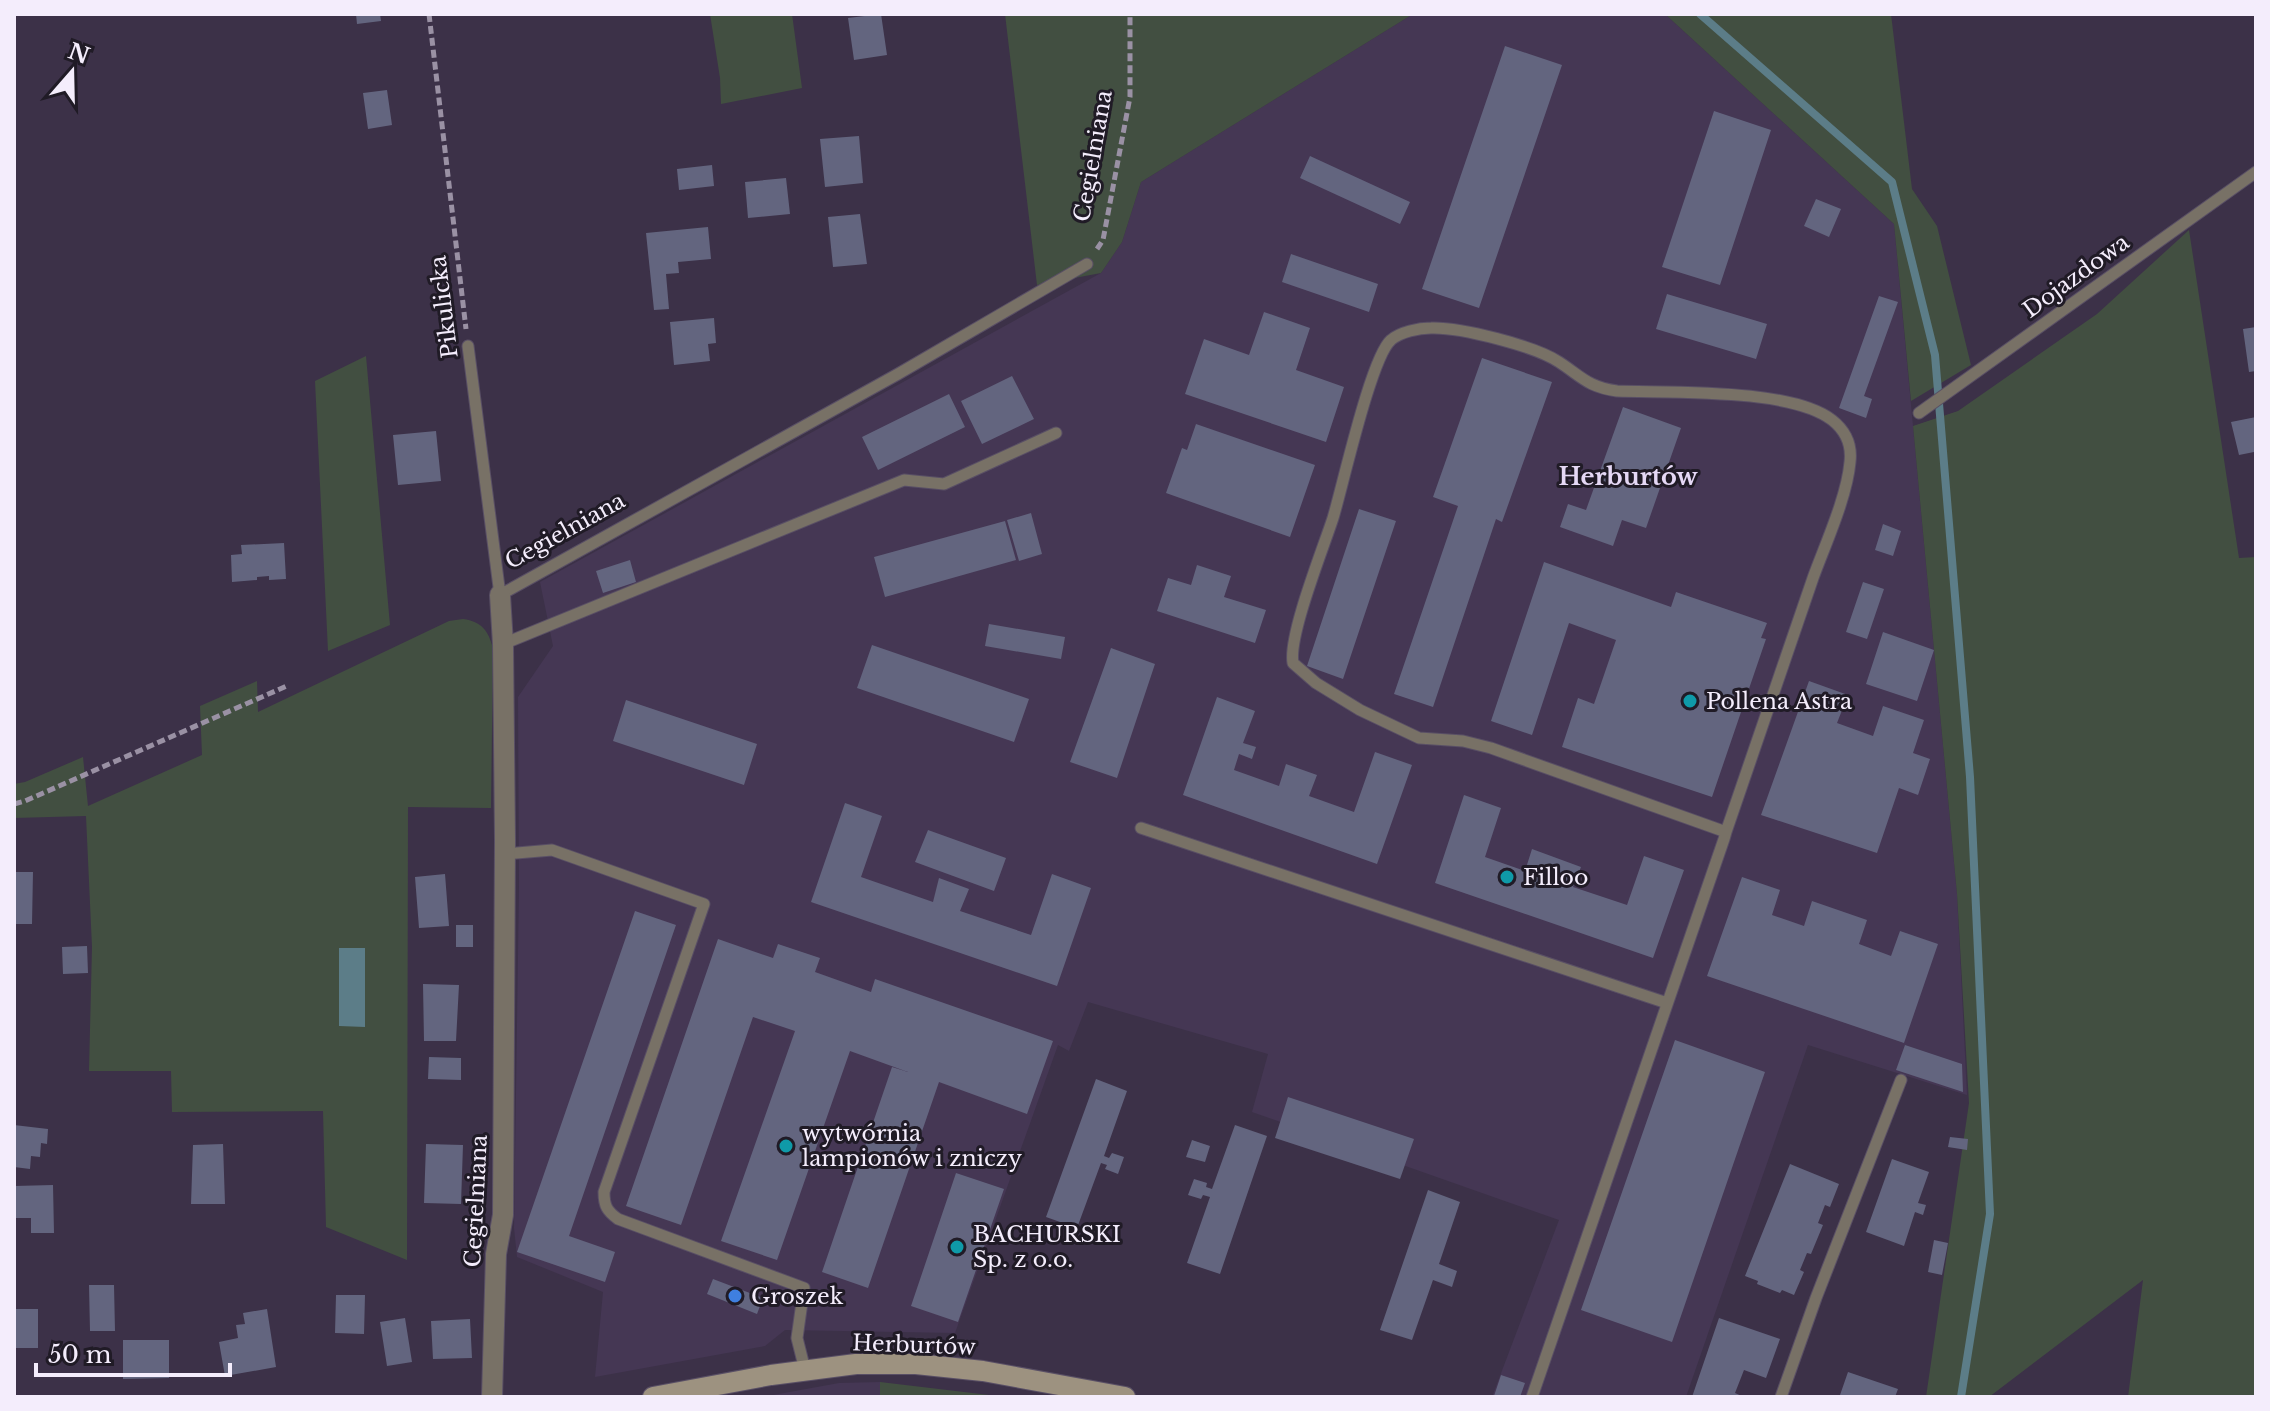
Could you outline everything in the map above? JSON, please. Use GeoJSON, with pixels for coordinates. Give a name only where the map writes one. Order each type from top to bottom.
{"type":"FeatureCollection","features":[{"type":"Feature","properties":{"kind":"street","name":"Cegielniana"},"geometry":{"type":"LineString","coordinates":[[492,1397],[496,1254],[503,1215],[505,854],[500,595]]}},
{"type":"Feature","properties":{"kind":"street","name":"Herburtów"},"geometry":{"type":"LineString","coordinates":[[653,1397],[856,1364],[916,1364],[1049,1381],[1125,1397]]}},
{"type":"Feature","properties":{"kind":"lane","name":"Dojazdowa"},"geometry":{"type":"LineString","coordinates":[[1919,413],[2256,172]]}},
{"type":"Feature","properties":{"kind":"lane","name":"Cegielniana"},"geometry":{"type":"LineString","coordinates":[[500,595],[892,378],[1087,264]]}},
{"type":"Feature","properties":{"kind":"lane"},"geometry":{"type":"LineString","coordinates":[[1532,1397],[1847,481],[1851,448],[1846,435],[1831,419],[1812,409],[1748,395],[1597,388],[1542,353],[1462,331],[1430,328],[1405,333],[1391,340],[1370,385],[1333,517],[1293,641],[1293,663],[1316,683],[1360,710],[1419,738],[1463,741],[1491,748],[1726,832]]}},
{"type":"Feature","properties":{"kind":"lane","name":"Pikulicka"},"geometry":{"type":"LineString","coordinates":[[468,346],[500,595]]}},
{"type":"Feature","properties":{"kind":"lane"},"geometry":{"type":"LineString","coordinates":[[503,644],[904,480],[944,484],[1056,433]]}},
{"type":"Feature","properties":{"kind":"lane"},"geometry":{"type":"LineString","coordinates":[[1141,828],[1667,1003]]}},
{"type":"Feature","properties":{"kind":"lane"},"geometry":{"type":"LineString","coordinates":[[505,854],[552,850],[704,904],[604,1192],[604,1203],[618,1219],[804,1288],[797,1338],[805,1370]]}},
{"type":"Feature","properties":{"kind":"lane"},"geometry":{"type":"LineString","coordinates":[[1781,1397],[1901,1080]]}},
{"type":"Feature","properties":{"kind":"path","name":"Pikulicka"},"geometry":{"type":"LineString","coordinates":[[429,14],[468,346]]}},
{"type":"Feature","properties":{"kind":"path","name":"Cegielniana"},"geometry":{"type":"LineString","coordinates":[[1087,264],[1103,240],[1130,97],[1130,14]]}},
{"type":"Feature","properties":{"kind":"path"},"geometry":{"type":"LineString","coordinates":[[14,804],[289,685]]}},
{"type":"Feature","properties":{"kind":"shaded area","name":"Pollena Astra"},"geometry":{"type":"Polygon","coordinates":[[[1413,14],[1665,14],[1894,224],[1957,894],[1967,1095],[1808,1045],[1686,1397],[1492,1397],[1559,1220],[1252,1112],[1268,1054],[1088,1002],[1069,1051],[1058,1045],[955,1333],[785,1330],[765,1346],[595,1377],[603,1292],[517,1257],[514,1228],[519,887],[518,697],[553,646],[540,582],[1101,273],[1122,242],[1141,182],[1413,14]]]}},
{"type":"Feature","properties":{"kind":"shaded area"},"geometry":{"type":"Polygon","coordinates":[[[880,1382],[880,1397],[762,1397],[839,1383],[880,1382]]]}},
{"type":"Feature","properties":{"kind":"green space"},"geometry":{"type":"Polygon","coordinates":[[[710,14],[792,14],[802,88],[721,104],[710,14]]]}},
{"type":"Feature","properties":{"kind":"green space"},"geometry":{"type":"Polygon","coordinates":[[[1005,14],[1413,14],[1141,182],[1122,242],[1101,273],[1037,285],[1005,14]]]}},
{"type":"Feature","properties":{"kind":"green space"},"geometry":{"type":"Polygon","coordinates":[[[1665,14],[1891,14],[1912,189],[1937,226],[1971,365],[1911,401],[1894,224],[1665,14]]]}},
{"type":"Feature","properties":{"kind":"green space"},"geometry":{"type":"Polygon","coordinates":[[[2189,230],[2239,558],[2256,557],[2256,1397],[2128,1397],[2143,1280],[1989,1397],[1926,1397],[1969,1103],[1957,894],[1913,426],[1958,411],[2097,314],[2189,230]]]}},
{"type":"Feature","properties":{"kind":"green space"},"geometry":{"type":"Polygon","coordinates":[[[366,356],[390,625],[328,651],[315,381],[366,356]]]}},
{"type":"Feature","properties":{"kind":"green space"},"geometry":{"type":"Polygon","coordinates":[[[463,619],[483,628],[493,648],[491,808],[408,807],[407,1260],[326,1227],[323,1111],[172,1112],[171,1071],[89,1071],[92,947],[86,816],[14,818],[14,784],[83,757],[88,806],[202,755],[200,706],[257,681],[258,712],[449,621],[463,619]]]}},
{"type":"Feature","properties":{"kind":"green space"},"geometry":{"type":"Polygon","coordinates":[[[880,1382],[1006,1397],[880,1397],[880,1382]]]}},
{"type":"Feature","properties":{"kind":"water"},"geometry":{"type":"Polygon","coordinates":[[[339,948],[365,948],[365,1027],[339,1026],[339,948]]]}},
{"type":"Feature","properties":{"kind":"building"},"geometry":{"type":"Polygon","coordinates":[[[356,14],[380,14],[381,21],[357,24],[356,14]]]}},
{"type":"Feature","properties":{"kind":"building"},"geometry":{"type":"Polygon","coordinates":[[[881,14],[887,55],[854,60],[848,18],[881,14]]]}},
{"type":"Feature","properties":{"kind":"building"},"geometry":{"type":"Polygon","coordinates":[[[1505,46],[1562,65],[1479,308],[1422,289],[1505,46]]]}},
{"type":"Feature","properties":{"kind":"building"},"geometry":{"type":"Polygon","coordinates":[[[387,90],[392,125],[368,129],[363,93],[387,90]]]}},
{"type":"Feature","properties":{"kind":"building"},"geometry":{"type":"Polygon","coordinates":[[[1714,111],[1771,130],[1720,285],[1662,267],[1714,111]]]}},
{"type":"Feature","properties":{"kind":"building"},"geometry":{"type":"Polygon","coordinates":[[[859,136],[863,183],[825,187],[820,139],[859,136]]]}},
{"type":"Feature","properties":{"kind":"building"},"geometry":{"type":"Polygon","coordinates":[[[1310,156],[1410,202],[1400,224],[1300,178],[1310,156]]]}},
{"type":"Feature","properties":{"kind":"building"},"geometry":{"type":"Polygon","coordinates":[[[712,165],[714,186],[679,190],[677,169],[712,165]]]}},
{"type":"Feature","properties":{"kind":"building"},"geometry":{"type":"Polygon","coordinates":[[[786,178],[790,214],[748,218],[745,182],[786,178]]]}},
{"type":"Feature","properties":{"kind":"building"},"geometry":{"type":"Polygon","coordinates":[[[1816,199],[1841,209],[1829,237],[1804,226],[1816,199]]]}},
{"type":"Feature","properties":{"kind":"building"},"geometry":{"type":"Polygon","coordinates":[[[860,214],[867,264],[833,267],[828,217],[860,214]]]}},
{"type":"Feature","properties":{"kind":"building"},"geometry":{"type":"Polygon","coordinates":[[[708,227],[711,259],[678,262],[679,273],[666,274],[669,309],[654,310],[646,233],[708,227]]]}},
{"type":"Feature","properties":{"kind":"building"},"geometry":{"type":"Polygon","coordinates":[[[1291,254],[1378,284],[1369,312],[1282,282],[1291,254]]]}},
{"type":"Feature","properties":{"kind":"building"},"geometry":{"type":"Polygon","coordinates":[[[1667,294],[1767,324],[1756,359],[1656,329],[1667,294]]]}},
{"type":"Feature","properties":{"kind":"building"},"geometry":{"type":"Polygon","coordinates":[[[1879,296],[1898,302],[1864,396],[1872,399],[1866,418],[1839,408],[1879,296]]]}},
{"type":"Feature","properties":{"kind":"building"},"geometry":{"type":"Polygon","coordinates":[[[1264,312],[1310,328],[1296,370],[1344,387],[1326,442],[1185,394],[1204,339],[1249,355],[1264,312]]]}},
{"type":"Feature","properties":{"kind":"building"},"geometry":{"type":"Polygon","coordinates":[[[714,318],[716,343],[708,344],[710,361],[674,365],[670,322],[714,318]]]}},
{"type":"Feature","properties":{"kind":"building"},"geometry":{"type":"Polygon","coordinates":[[[2256,327],[2256,371],[2249,372],[2243,329],[2256,327]]]}},
{"type":"Feature","properties":{"kind":"building"},"geometry":{"type":"Polygon","coordinates":[[[1482,358],[1552,382],[1502,522],[1496,519],[1433,707],[1394,694],[1458,506],[1433,497],[1482,358]]]}},
{"type":"Feature","properties":{"kind":"building"},"geometry":{"type":"Polygon","coordinates":[[[1012,376],[1034,419],[982,444],[961,401],[1012,376]]]}},
{"type":"Feature","properties":{"kind":"building"},"geometry":{"type":"Polygon","coordinates":[[[949,394],[965,427],[878,470],[862,437],[949,394]]]}},
{"type":"Feature","properties":{"kind":"building"},"geometry":{"type":"Polygon","coordinates":[[[1623,407],[1681,428],[1646,528],[1622,520],[1613,546],[1560,527],[1568,504],[1586,510],[1623,407]]]}},
{"type":"Feature","properties":{"kind":"building"},"geometry":{"type":"Polygon","coordinates":[[[2256,417],[2254,452],[2239,455],[2231,422],[2256,417]]]}},
{"type":"Feature","properties":{"kind":"building"},"geometry":{"type":"Polygon","coordinates":[[[1196,424],[1315,465],[1290,537],[1166,493],[1182,448],[1187,450],[1196,424]]]}},
{"type":"Feature","properties":{"kind":"building"},"geometry":{"type":"Polygon","coordinates":[[[436,431],[441,481],[398,485],[393,435],[436,431]]]}},
{"type":"Feature","properties":{"kind":"building"},"geometry":{"type":"Polygon","coordinates":[[[1359,509],[1396,521],[1343,679],[1307,666],[1359,509]]]}},
{"type":"Feature","properties":{"kind":"building"},"geometry":{"type":"Polygon","coordinates":[[[1031,513],[1042,554],[1019,561],[1007,520],[1031,513]]]}},
{"type":"Feature","properties":{"kind":"building"},"geometry":{"type":"Polygon","coordinates":[[[1005,521],[1016,560],[885,597],[874,557],[1005,521]]]}},
{"type":"Feature","properties":{"kind":"building"},"geometry":{"type":"Polygon","coordinates":[[[1883,524],[1901,531],[1893,556],[1875,550],[1883,524]]]}},
{"type":"Feature","properties":{"kind":"building"},"geometry":{"type":"Polygon","coordinates":[[[284,543],[286,579],[269,580],[269,576],[232,582],[231,555],[242,554],[241,545],[284,543]]]}},
{"type":"Feature","properties":{"kind":"building"},"geometry":{"type":"Polygon","coordinates":[[[630,560],[636,582],[603,593],[596,571],[630,560]]]}},
{"type":"Feature","properties":{"kind":"building"},"geometry":{"type":"Polygon","coordinates":[[[1544,562],[1671,607],[1676,592],[1767,623],[1761,638],[1766,639],[1712,797],[1562,747],[1578,698],[1594,704],[1616,640],[1569,623],[1532,735],[1491,721],[1544,562]]]}},
{"type":"Feature","properties":{"kind":"building"},"geometry":{"type":"Polygon","coordinates":[[[1197,565],[1231,576],[1224,597],[1266,610],[1255,643],[1157,611],[1168,578],[1191,585],[1197,565]]]}},
{"type":"Feature","properties":{"kind":"building"},"geometry":{"type":"Polygon","coordinates":[[[1863,582],[1884,589],[1867,639],[1846,632],[1863,582]]]}},
{"type":"Feature","properties":{"kind":"building"},"geometry":{"type":"Polygon","coordinates":[[[989,624],[1065,637],[1061,659],[985,646],[989,624]]]}},
{"type":"Feature","properties":{"kind":"building"},"geometry":{"type":"Polygon","coordinates":[[[1883,632],[1934,650],[1917,701],[1866,684],[1883,632]]]}},
{"type":"Feature","properties":{"kind":"building"},"geometry":{"type":"Polygon","coordinates":[[[872,645],[1029,699],[1014,742],[857,688],[872,645]]]}},
{"type":"Feature","properties":{"kind":"building"},"geometry":{"type":"Polygon","coordinates":[[[1111,648],[1155,664],[1117,778],[1070,762],[1111,648]]]}},
{"type":"Feature","properties":{"kind":"building"},"geometry":{"type":"Polygon","coordinates":[[[1809,681],[1848,695],[1837,723],[1873,736],[1883,706],[1924,720],[1913,753],[1930,759],[1918,795],[1899,788],[1877,853],[1761,815],[1809,681]]]}},
{"type":"Feature","properties":{"kind":"building"},"geometry":{"type":"Polygon","coordinates":[[[1217,697],[1255,711],[1243,743],[1256,747],[1252,759],[1239,754],[1234,770],[1279,786],[1286,764],[1317,775],[1309,796],[1354,812],[1375,752],[1412,765],[1377,864],[1183,795],[1217,697]]]}},
{"type":"Feature","properties":{"kind":"building"},"geometry":{"type":"Polygon","coordinates":[[[626,700],[757,744],[744,785],[613,741],[626,700]]]}},
{"type":"Feature","properties":{"kind":"building","name":"Filloo"},"geometry":{"type":"Polygon","coordinates":[[[1464,795],[1501,808],[1485,857],[1525,871],[1532,849],[1581,867],[1573,887],[1627,905],[1644,856],[1684,870],[1653,958],[1435,883],[1464,795]]]}},
{"type":"Feature","properties":{"kind":"building"},"geometry":{"type":"Polygon","coordinates":[[[845,803],[882,816],[861,877],[933,902],[939,878],[969,889],[960,911],[1031,935],[1052,874],[1091,888],[1057,986],[811,902],[845,803]]]}},
{"type":"Feature","properties":{"kind":"building"},"geometry":{"type":"Polygon","coordinates":[[[928,830],[1006,858],[994,891],[915,862],[928,830]]]}},
{"type":"Feature","properties":{"kind":"building"},"geometry":{"type":"Polygon","coordinates":[[[14,872],[33,872],[32,924],[14,924],[14,872]]]}},
{"type":"Feature","properties":{"kind":"building"},"geometry":{"type":"Polygon","coordinates":[[[445,874],[449,926],[419,928],[415,877],[445,874]]]}},
{"type":"Feature","properties":{"kind":"building"},"geometry":{"type":"Polygon","coordinates":[[[1742,877],[1780,890],[1772,915],[1804,926],[1812,901],[1867,920],[1859,944],[1891,956],[1900,931],[1938,944],[1904,1043],[1707,976],[1742,877]]]}},
{"type":"Feature","properties":{"kind":"building"},"geometry":{"type":"Polygon","coordinates":[[[635,911],[676,925],[569,1236],[615,1252],[605,1282],[517,1252],[635,911]]]}},
{"type":"Feature","properties":{"kind":"building"},"geometry":{"type":"Polygon","coordinates":[[[456,925],[473,925],[473,947],[456,947],[456,925]]]}},
{"type":"Feature","properties":{"kind":"building"},"geometry":{"type":"Polygon","coordinates":[[[718,939],[773,958],[778,944],[820,958],[815,972],[871,992],[875,979],[1053,1041],[1027,1114],[939,1082],[868,1288],[822,1272],[892,1067],[908,1072],[850,1051],[777,1260],[721,1241],[795,1031],[753,1017],[681,1225],[626,1206],[718,939]]]}},
{"type":"Feature","properties":{"kind":"building"},"geometry":{"type":"Polygon","coordinates":[[[87,946],[88,973],[63,974],[62,947],[87,946]]]}},
{"type":"Feature","properties":{"kind":"building"},"geometry":{"type":"Polygon","coordinates":[[[423,984],[459,985],[456,1041],[424,1041],[423,984]]]}},
{"type":"Feature","properties":{"kind":"building"},"geometry":{"type":"Polygon","coordinates":[[[1675,1040],[1765,1072],[1672,1342],[1581,1310],[1675,1040]]]}},
{"type":"Feature","properties":{"kind":"building"},"geometry":{"type":"Polygon","coordinates":[[[1905,1045],[1962,1064],[1963,1092],[1896,1070],[1905,1045]]]}},
{"type":"Feature","properties":{"kind":"building"},"geometry":{"type":"Polygon","coordinates":[[[429,1057],[461,1058],[461,1080],[428,1079],[429,1057]]]}},
{"type":"Feature","properties":{"kind":"building"},"geometry":{"type":"Polygon","coordinates":[[[1096,1079],[1127,1091],[1104,1156],[1109,1158],[1112,1153],[1124,1157],[1118,1174],[1105,1169],[1107,1165],[1101,1163],[1077,1228],[1046,1217],[1096,1079]]]}},
{"type":"Feature","properties":{"kind":"building"},"geometry":{"type":"Polygon","coordinates":[[[1288,1097],[1414,1139],[1400,1179],[1275,1138],[1288,1097]]]}},
{"type":"Feature","properties":{"kind":"building"},"geometry":{"type":"Polygon","coordinates":[[[14,1125],[48,1129],[47,1144],[41,1143],[40,1157],[31,1156],[30,1169],[14,1167],[14,1125]]]}},
{"type":"Feature","properties":{"kind":"building"},"geometry":{"type":"Polygon","coordinates":[[[1235,1125],[1267,1136],[1220,1274],[1187,1263],[1210,1197],[1203,1195],[1201,1199],[1188,1195],[1194,1179],[1207,1183],[1206,1187],[1212,1189],[1235,1125]]]}},
{"type":"Feature","properties":{"kind":"building"},"geometry":{"type":"Polygon","coordinates":[[[1950,1137],[1968,1139],[1967,1150],[1948,1147],[1950,1137]]]}},
{"type":"Feature","properties":{"kind":"building"},"geometry":{"type":"Polygon","coordinates":[[[1192,1140],[1210,1146],[1205,1162],[1186,1157],[1192,1140]]]}},
{"type":"Feature","properties":{"kind":"building"},"geometry":{"type":"Polygon","coordinates":[[[223,1144],[225,1204],[191,1204],[193,1145],[223,1144]]]}},
{"type":"Feature","properties":{"kind":"building"},"geometry":{"type":"Polygon","coordinates":[[[426,1144],[463,1145],[461,1204],[424,1203],[426,1144]]]}},
{"type":"Feature","properties":{"kind":"building"},"geometry":{"type":"Polygon","coordinates":[[[1892,1159],[1929,1172],[1918,1203],[1926,1205],[1923,1215],[1915,1212],[1904,1246],[1866,1232],[1892,1159]]]}},
{"type":"Feature","properties":{"kind":"building"},"geometry":{"type":"Polygon","coordinates":[[[1790,1164],[1839,1184],[1830,1207],[1825,1205],[1818,1223],[1823,1225],[1811,1254],[1807,1253],[1800,1270],[1804,1272],[1794,1295],[1782,1290],[1780,1293],[1745,1276],[1790,1164]]]}},
{"type":"Feature","properties":{"kind":"building","name":"BACHURSKI Sp. z o.o."},"geometry":{"type":"Polygon","coordinates":[[[956,1173],[1004,1189],[958,1322],[911,1306],[956,1173]]]}},
{"type":"Feature","properties":{"kind":"building"},"geometry":{"type":"Polygon","coordinates":[[[53,1185],[54,1233],[31,1233],[31,1218],[14,1218],[14,1186],[53,1185]]]}},
{"type":"Feature","properties":{"kind":"building"},"geometry":{"type":"Polygon","coordinates":[[[1428,1190],[1460,1202],[1439,1264],[1457,1271],[1452,1287],[1433,1280],[1412,1340],[1380,1330],[1428,1190]]]}},
{"type":"Feature","properties":{"kind":"building"},"geometry":{"type":"Polygon","coordinates":[[[1934,1240],[1948,1243],[1942,1275],[1928,1272],[1934,1240]]]}},
{"type":"Feature","properties":{"kind":"building","name":"Groszek"},"geometry":{"type":"Polygon","coordinates":[[[713,1279],[763,1298],[757,1314],[707,1294],[713,1279]]]}},
{"type":"Feature","properties":{"kind":"building"},"geometry":{"type":"Polygon","coordinates":[[[89,1285],[114,1285],[115,1331],[90,1331],[89,1285]]]}},
{"type":"Feature","properties":{"kind":"building"},"geometry":{"type":"Polygon","coordinates":[[[336,1295],[365,1295],[364,1334],[335,1333],[336,1295]]]}},
{"type":"Feature","properties":{"kind":"building"},"geometry":{"type":"Polygon","coordinates":[[[14,1309],[38,1309],[38,1348],[14,1348],[14,1309]]]}},
{"type":"Feature","properties":{"kind":"building"},"geometry":{"type":"Polygon","coordinates":[[[267,1309],[276,1367],[225,1376],[219,1342],[238,1338],[236,1325],[245,1324],[243,1313],[267,1309]]]}},
{"type":"Feature","properties":{"kind":"building"},"geometry":{"type":"Polygon","coordinates":[[[405,1318],[412,1362],[387,1366],[380,1322],[405,1318]]]}},
{"type":"Feature","properties":{"kind":"building"},"geometry":{"type":"Polygon","coordinates":[[[1719,1318],[1780,1339],[1766,1378],[1744,1370],[1735,1393],[1744,1397],[1692,1397],[1719,1318]]]}},
{"type":"Feature","properties":{"kind":"building"},"geometry":{"type":"Polygon","coordinates":[[[470,1319],[472,1358],[433,1359],[431,1321],[470,1319]]]}},
{"type":"Feature","properties":{"kind":"building"},"geometry":{"type":"Polygon","coordinates":[[[123,1340],[169,1340],[169,1378],[123,1379],[123,1340]]]}},
{"type":"Feature","properties":{"kind":"building"},"geometry":{"type":"Polygon","coordinates":[[[1848,1372],[1898,1389],[1895,1397],[1840,1395],[1848,1372]]]}},
{"type":"Feature","properties":{"kind":"building"},"geometry":{"type":"Polygon","coordinates":[[[1501,1375],[1525,1383],[1520,1397],[1494,1396],[1501,1375]]]}},
{"type":"Feature","properties":{"kind":"waterway"},"geometry":{"type":"LineString","coordinates":[[1700,14],[1892,182],[1935,355],[1970,777],[1990,1214],[1961,1397]]}},
{"type":"Feature","properties":{"kind":"place","name":"Pollena Astra"},"geometry":{"type":"Point","coordinates":[1690,701]}},
{"type":"Feature","properties":{"kind":"place","name":"Filloo"},"geometry":{"type":"Point","coordinates":[1507,877]}},
{"type":"Feature","properties":{"kind":"place","name":"wytwórnia lampionów i zniczy"},"geometry":{"type":"Point","coordinates":[786,1146]}},
{"type":"Feature","properties":{"kind":"place","name":"BACHURSKI Sp. z o.o."},"geometry":{"type":"Point","coordinates":[957,1247]}},
{"type":"Feature","properties":{"kind":"place","name":"Groszek"},"geometry":{"type":"Point","coordinates":[735,1296]}},
{"type":"Feature","properties":{"kind":"district","name":"Herburtów"},"geometry":{"type":"Point","coordinates":[1628,476]}}]}
